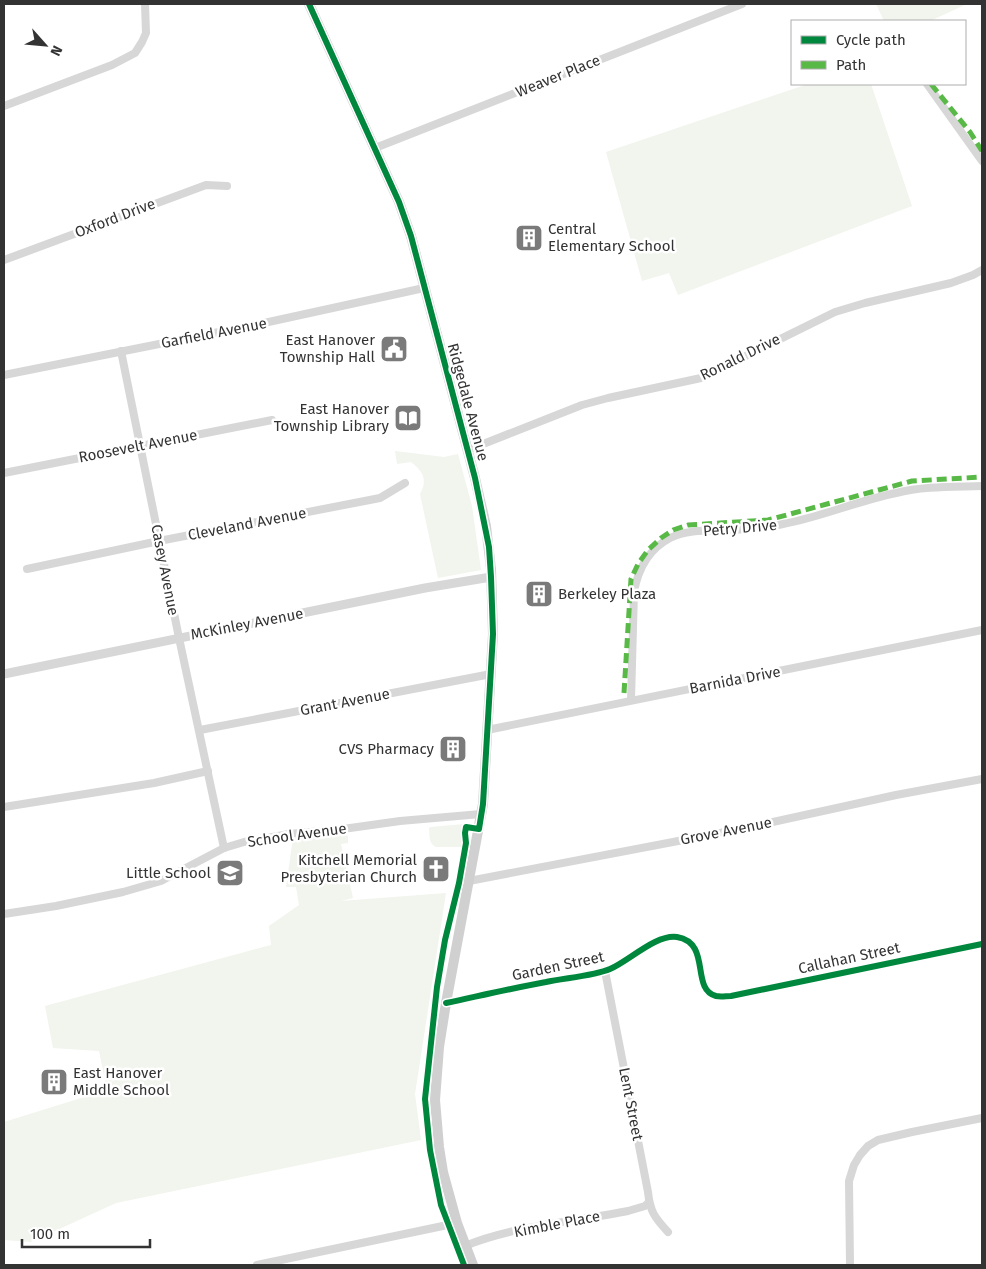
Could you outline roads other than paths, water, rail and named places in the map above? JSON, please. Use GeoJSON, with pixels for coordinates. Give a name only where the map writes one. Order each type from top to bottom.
{"type":"FeatureCollection","features":[{"type":"Feature","properties":{"kind":"main road","name":"Ridgedale Avenue"},"geometry":{"type":"LineString","coordinates":[[309,4],[399,202],[411,236],[468,450],[486,526],[492,576],[493,634],[484,787],[469,882],[446,1002],[439,1047],[435,1100],[439,1147],[444,1172],[457,1223],[472,1265]]}},
{"type":"Feature","properties":{"kind":"street"},"geometry":{"type":"LineString","coordinates":[[4,106],[112,65],[135,53],[146,33],[145,4]]}},
{"type":"Feature","properties":{"kind":"street","name":"Weaver Place"},"geometry":{"type":"LineString","coordinates":[[375,148],[742,4]]}},
{"type":"Feature","properties":{"kind":"street"},"geometry":{"type":"LineString","coordinates":[[927,85],[982,160]]}},
{"type":"Feature","properties":{"kind":"street","name":"Oxford Drive"},"geometry":{"type":"LineString","coordinates":[[4,260],[206,185],[227,186]]}},
{"type":"Feature","properties":{"kind":"street","name":"Ronald Drive"},"geometry":{"type":"LineString","coordinates":[[468,450],[582,405],[701,378],[836,312],[865,303],[951,283],[973,276],[982,270]]}},
{"type":"Feature","properties":{"kind":"street","name":"Garfield Avenue"},"geometry":{"type":"LineString","coordinates":[[4,375],[264,323],[424,288]]}},
{"type":"Feature","properties":{"kind":"street","name":"Casey Avenue"},"geometry":{"type":"LineString","coordinates":[[121,351],[224,848]]}},
{"type":"Feature","properties":{"kind":"street","name":"Roosevelt Avenue"},"geometry":{"type":"LineString","coordinates":[[4,473],[272,420]]}},
{"type":"Feature","properties":{"kind":"street","name":"Cleveland Avenue"},"geometry":{"type":"LineString","coordinates":[[28,568],[380,498],[405,483]]}},
{"type":"Feature","properties":{"kind":"street","name":"Petry Drive"},"geometry":{"type":"LineString","coordinates":[[631,700],[636,580],[645,560],[662,543],[683,533],[747,529],[784,524],[869,499],[916,489],[982,486]]}},
{"type":"Feature","properties":{"kind":"street","name":"McKinley Avenue"},"geometry":{"type":"LineString","coordinates":[[4,674],[492,576]]}},
{"type":"Feature","properties":{"kind":"street","name":"Barnida Drive"},"geometry":{"type":"LineString","coordinates":[[487,730],[982,630]]}},
{"type":"Feature","properties":{"kind":"street","name":"Grant Avenue"},"geometry":{"type":"LineString","coordinates":[[200,730],[491,674]]}},
{"type":"Feature","properties":{"kind":"street"},"geometry":{"type":"LineString","coordinates":[[4,807],[154,783],[208,772]]}},
{"type":"Feature","properties":{"kind":"street","name":"Grove Avenue"},"geometry":{"type":"LineString","coordinates":[[469,882],[741,829],[896,795],[982,779]]}},
{"type":"Feature","properties":{"kind":"street","name":"School Avenue"},"geometry":{"type":"LineString","coordinates":[[4,914],[56,906],[123,892],[161,881],[224,848],[288,834],[481,814]]}},
{"type":"Feature","properties":{"kind":"street","name":"Garden Street"},"geometry":{"type":"LineString","coordinates":[[446,1002],[605,971],[667,937],[679,937],[689,942],[697,951],[705,987],[710,993],[721,996]]}},
{"type":"Feature","properties":{"kind":"street","name":"Callahan Street"},"geometry":{"type":"LineString","coordinates":[[721,996],[731,996],[982,944]]}},
{"type":"Feature","properties":{"kind":"street","name":"Lent Street"},"geometry":{"type":"LineString","coordinates":[[605,971],[648,1192],[648,1203],[657,1220],[668,1232]]}},
{"type":"Feature","properties":{"kind":"street"},"geometry":{"type":"LineString","coordinates":[[850,1265],[849,1181],[854,1165],[868,1146],[878,1140],[982,1118]]}},
{"type":"Feature","properties":{"kind":"street","name":"Kimble Place"},"geometry":{"type":"LineString","coordinates":[[465,1246],[480,1240],[519,1231],[628,1211],[645,1206],[648,1203]]}},
{"type":"Feature","properties":{"kind":"street"},"geometry":{"type":"LineString","coordinates":[[257,1265],[457,1223]]}},
{"type":"Feature","properties":{"kind":"place","name":"Central Elementary School"},"geometry":{"type":"Point","coordinates":[529,238]}},
{"type":"Feature","properties":{"kind":"place","name":"East Hanover Township Hall"},"geometry":{"type":"Point","coordinates":[394,349]}},
{"type":"Feature","properties":{"kind":"place","name":"East Hanover Township Library"},"geometry":{"type":"Point","coordinates":[408,418]}},
{"type":"Feature","properties":{"kind":"place","name":"Berkeley Plaza"},"geometry":{"type":"Point","coordinates":[539,594]}},
{"type":"Feature","properties":{"kind":"place","name":"CVS Pharmacy"},"geometry":{"type":"Point","coordinates":[453,749]}},
{"type":"Feature","properties":{"kind":"place","name":"Kitchell Memorial Presbyterian Church"},"geometry":{"type":"Point","coordinates":[436,869]}},
{"type":"Feature","properties":{"kind":"place","name":"Little School"},"geometry":{"type":"Point","coordinates":[230,873]}},
{"type":"Feature","properties":{"kind":"place","name":"East Hanover Middle School"},"geometry":{"type":"Point","coordinates":[54,1082]}}]}
